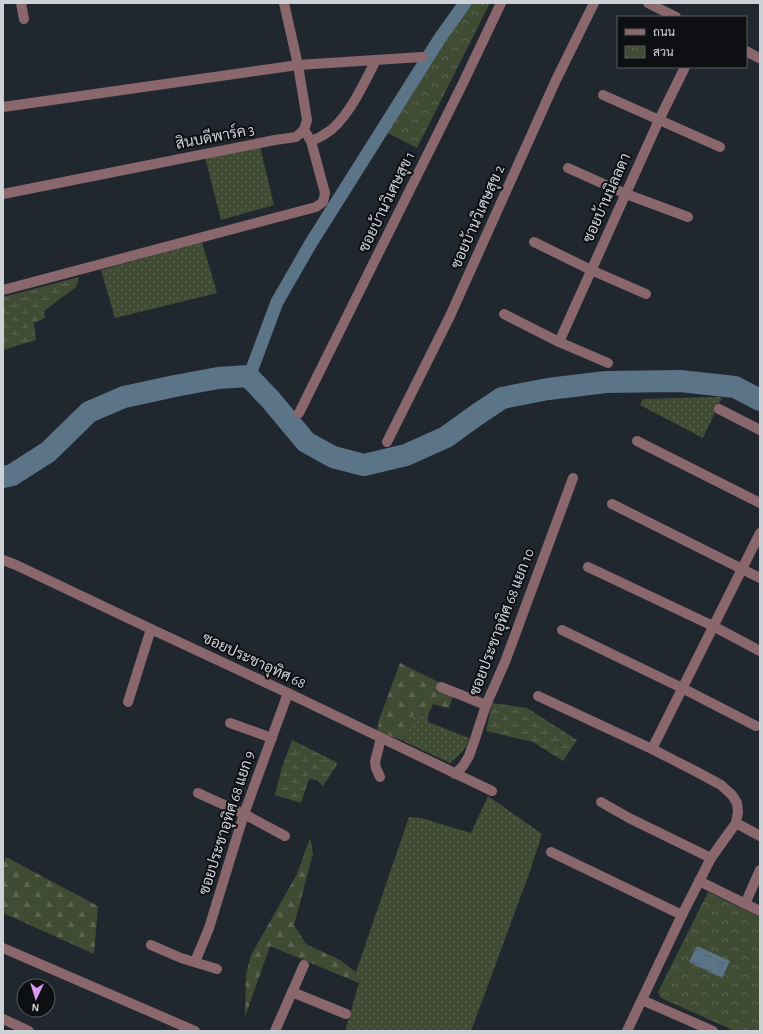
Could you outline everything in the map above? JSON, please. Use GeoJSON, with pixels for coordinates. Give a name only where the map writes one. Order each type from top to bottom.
{"type":"FeatureCollection","features":[{"type":"Feature","properties":{"kind":"street"},"geometry":{"type":"LineString","coordinates":[[20,3],[24,19]]}},
{"type":"Feature","properties":{"kind":"street"},"geometry":{"type":"LineString","coordinates":[[3,290],[316,207],[323,202],[325,193],[311,141],[304,130],[307,120],[298,65],[284,3]]}},
{"type":"Feature","properties":{"kind":"street","name":"ซอยบ้านวิเศษสุข 1"},"geometry":{"type":"LineString","coordinates":[[300,413],[464,82],[500,3]]}},
{"type":"Feature","properties":{"kind":"street","name":"ซอยบ้านวิเศษสุข 2"},"geometry":{"type":"LineString","coordinates":[[387,442],[451,312],[556,80],[594,3]]}},
{"type":"Feature","properties":{"kind":"street"},"geometry":{"type":"LineString","coordinates":[[648,3],[674,16]]}},
{"type":"Feature","properties":{"kind":"street"},"geometry":{"type":"LineString","coordinates":[[747,52],[759,58]]}},
{"type":"Feature","properties":{"kind":"street"},"geometry":{"type":"LineString","coordinates":[[3,107],[298,65],[422,57]]}},
{"type":"Feature","properties":{"kind":"street"},"geometry":{"type":"LineString","coordinates":[[311,141],[327,134],[348,112],[376,60]]}},
{"type":"Feature","properties":{"kind":"street","name":"ซอยบ้านนิลลดา"},"geometry":{"type":"LineString","coordinates":[[559,342],[659,120],[685,68]]}},
{"type":"Feature","properties":{"kind":"street"},"geometry":{"type":"LineString","coordinates":[[603,95],[720,147]]}},
{"type":"Feature","properties":{"kind":"street","name":"สินบดีพาร์ค 3"},"geometry":{"type":"LineString","coordinates":[[3,194],[296,137],[304,130]]}},
{"type":"Feature","properties":{"kind":"street"},"geometry":{"type":"LineString","coordinates":[[568,168],[626,194],[688,218]]}},
{"type":"Feature","properties":{"kind":"street"},"geometry":{"type":"LineString","coordinates":[[534,242],[591,270],[646,294]]}},
{"type":"Feature","properties":{"kind":"street"},"geometry":{"type":"LineString","coordinates":[[504,314],[559,342],[608,363]]}},
{"type":"Feature","properties":{"kind":"street"},"geometry":{"type":"LineString","coordinates":[[719,409],[760,430]]}},
{"type":"Feature","properties":{"kind":"street"},"geometry":{"type":"LineString","coordinates":[[637,441],[760,503]]}},
{"type":"Feature","properties":{"kind":"street","name":"ซอยประชาอุทิศ 68 แยก 10"},"geometry":{"type":"LineString","coordinates":[[455,774],[463,766],[469,756],[486,705],[505,662],[573,478]]}},
{"type":"Feature","properties":{"kind":"street"},"geometry":{"type":"LineString","coordinates":[[612,504],[760,578]]}},
{"type":"Feature","properties":{"kind":"street"},"geometry":{"type":"LineString","coordinates":[[652,749],[760,533]]}},
{"type":"Feature","properties":{"kind":"street","name":"ซอยประชาอุทิศ 68"},"geometry":{"type":"LineString","coordinates":[[3,560],[288,693],[492,791]]}},
{"type":"Feature","properties":{"kind":"street"},"geometry":{"type":"LineString","coordinates":[[588,567],[760,650]]}},
{"type":"Feature","properties":{"kind":"street"},"geometry":{"type":"LineString","coordinates":[[128,702],[151,629]]}},
{"type":"Feature","properties":{"kind":"street"},"geometry":{"type":"LineString","coordinates":[[562,630],[682,688],[756,726]]}},
{"type":"Feature","properties":{"kind":"street"},"geometry":{"type":"LineString","coordinates":[[441,687],[486,705]]}},
{"type":"Feature","properties":{"kind":"street","name":"ซอยประชาอุทิศ 68 แยก 9"},"geometry":{"type":"LineString","coordinates":[[195,962],[211,921],[244,814],[288,693]]}},
{"type":"Feature","properties":{"kind":"street"},"geometry":{"type":"LineString","coordinates":[[538,696],[652,749],[721,784],[732,794],[737,803],[738,812],[736,823],[711,858],[699,881],[642,1000],[630,1029]]}},
{"type":"Feature","properties":{"kind":"street"},"geometry":{"type":"LineString","coordinates":[[230,723],[272,738]]}},
{"type":"Feature","properties":{"kind":"street"},"geometry":{"type":"LineString","coordinates":[[380,777],[375,762],[381,738]]}},
{"type":"Feature","properties":{"kind":"street"},"geometry":{"type":"LineString","coordinates":[[198,793],[244,814],[285,836]]}},
{"type":"Feature","properties":{"kind":"street"},"geometry":{"type":"LineString","coordinates":[[601,802],[629,818],[711,858]]}},
{"type":"Feature","properties":{"kind":"street"},"geometry":{"type":"LineString","coordinates":[[736,823],[760,836]]}},
{"type":"Feature","properties":{"kind":"street"},"geometry":{"type":"LineString","coordinates":[[551,852],[682,915]]}},
{"type":"Feature","properties":{"kind":"street"},"geometry":{"type":"LineString","coordinates":[[745,904],[760,870]]}},
{"type":"Feature","properties":{"kind":"street"},"geometry":{"type":"LineString","coordinates":[[699,881],[760,910]]}},
{"type":"Feature","properties":{"kind":"street"},"geometry":{"type":"LineString","coordinates":[[151,945],[217,970]]}},
{"type":"Feature","properties":{"kind":"street"},"geometry":{"type":"LineString","coordinates":[[3,948],[195,1031]]}},
{"type":"Feature","properties":{"kind":"street"},"geometry":{"type":"LineString","coordinates":[[275,1031],[304,965]]}},
{"type":"Feature","properties":{"kind":"street"},"geometry":{"type":"LineString","coordinates":[[292,992],[346,1014]]}},
{"type":"Feature","properties":{"kind":"street"},"geometry":{"type":"LineString","coordinates":[[642,1000],[713,1031]]}},
{"type":"Feature","properties":{"kind":"street"},"geometry":{"type":"LineString","coordinates":[[3,1019],[25,1030]]}},
{"type":"Feature","properties":{"kind":"green space"},"geometry":{"type":"Polygon","coordinates":[[[466,3],[490,3],[417,148],[386,132],[466,3]]]}},
{"type":"Feature","properties":{"kind":"green space"},"geometry":{"type":"Polygon","coordinates":[[[260,147],[274,205],[221,220],[205,157],[260,147]]]}},
{"type":"Feature","properties":{"kind":"green space"},"geometry":{"type":"Polygon","coordinates":[[[202,242],[217,293],[115,318],[101,270],[202,242]]]}},
{"type":"Feature","properties":{"kind":"green space"},"geometry":{"type":"Polygon","coordinates":[[[79,277],[76,287],[44,311],[45,318],[34,323],[36,340],[3,350],[3,297],[79,277]]]}},
{"type":"Feature","properties":{"kind":"green space"},"geometry":{"type":"Polygon","coordinates":[[[722,398],[703,438],[640,405],[643,399],[722,398]]]}},
{"type":"Feature","properties":{"kind":"green space"},"geometry":{"type":"Polygon","coordinates":[[[400,663],[455,690],[449,708],[433,704],[428,715],[414,714],[403,741],[377,731],[379,720],[400,663]]]}},
{"type":"Feature","properties":{"kind":"green space"},"geometry":{"type":"Polygon","coordinates":[[[492,703],[527,708],[577,740],[563,761],[533,742],[486,731],[492,703]]]}},
{"type":"Feature","properties":{"kind":"green space"},"geometry":{"type":"Polygon","coordinates":[[[414,714],[428,715],[428,722],[469,738],[467,745],[450,763],[403,741],[414,714]]]}},
{"type":"Feature","properties":{"kind":"green space"},"geometry":{"type":"Polygon","coordinates":[[[292,740],[338,763],[323,786],[317,780],[309,779],[301,803],[275,795],[281,770],[292,740]]]}},
{"type":"Feature","properties":{"kind":"green space"},"geometry":{"type":"Polygon","coordinates":[[[488,796],[542,834],[529,874],[471,1031],[345,1031],[359,983],[356,972],[409,817],[421,818],[471,833],[488,796]]]}},
{"type":"Feature","properties":{"kind":"green space"},"geometry":{"type":"Polygon","coordinates":[[[310,838],[313,854],[294,925],[306,944],[340,960],[356,972],[359,983],[270,946],[245,1017],[246,974],[251,955],[297,874],[310,838]]]}},
{"type":"Feature","properties":{"kind":"green space"},"geometry":{"type":"Polygon","coordinates":[[[6,857],[98,906],[94,954],[3,913],[3,866],[6,857]]]}},
{"type":"Feature","properties":{"kind":"green space"},"geometry":{"type":"Polygon","coordinates":[[[708,892],[760,917],[760,1031],[735,1031],[661,998],[658,992],[708,892]]]}},
{"type":"Feature","properties":{"kind":"water"},"geometry":{"type":"Polygon","coordinates":[[[697,946],[730,961],[722,978],[689,962],[697,946]]]}},
{"type":"Feature","properties":{"kind":"waterway"},"geometry":{"type":"LineString","coordinates":[[249,377],[277,302],[311,243],[440,38],[465,3]]}},
{"type":"Feature","properties":{"kind":"waterway"},"geometry":{"type":"LineString","coordinates":[[3,477],[12,475],[48,452],[89,412],[124,397],[218,378],[248,376],[270,399],[306,442],[333,457],[364,465],[406,455],[446,437],[502,398],[548,389],[606,382],[680,381],[735,387],[760,400]]}}]}
